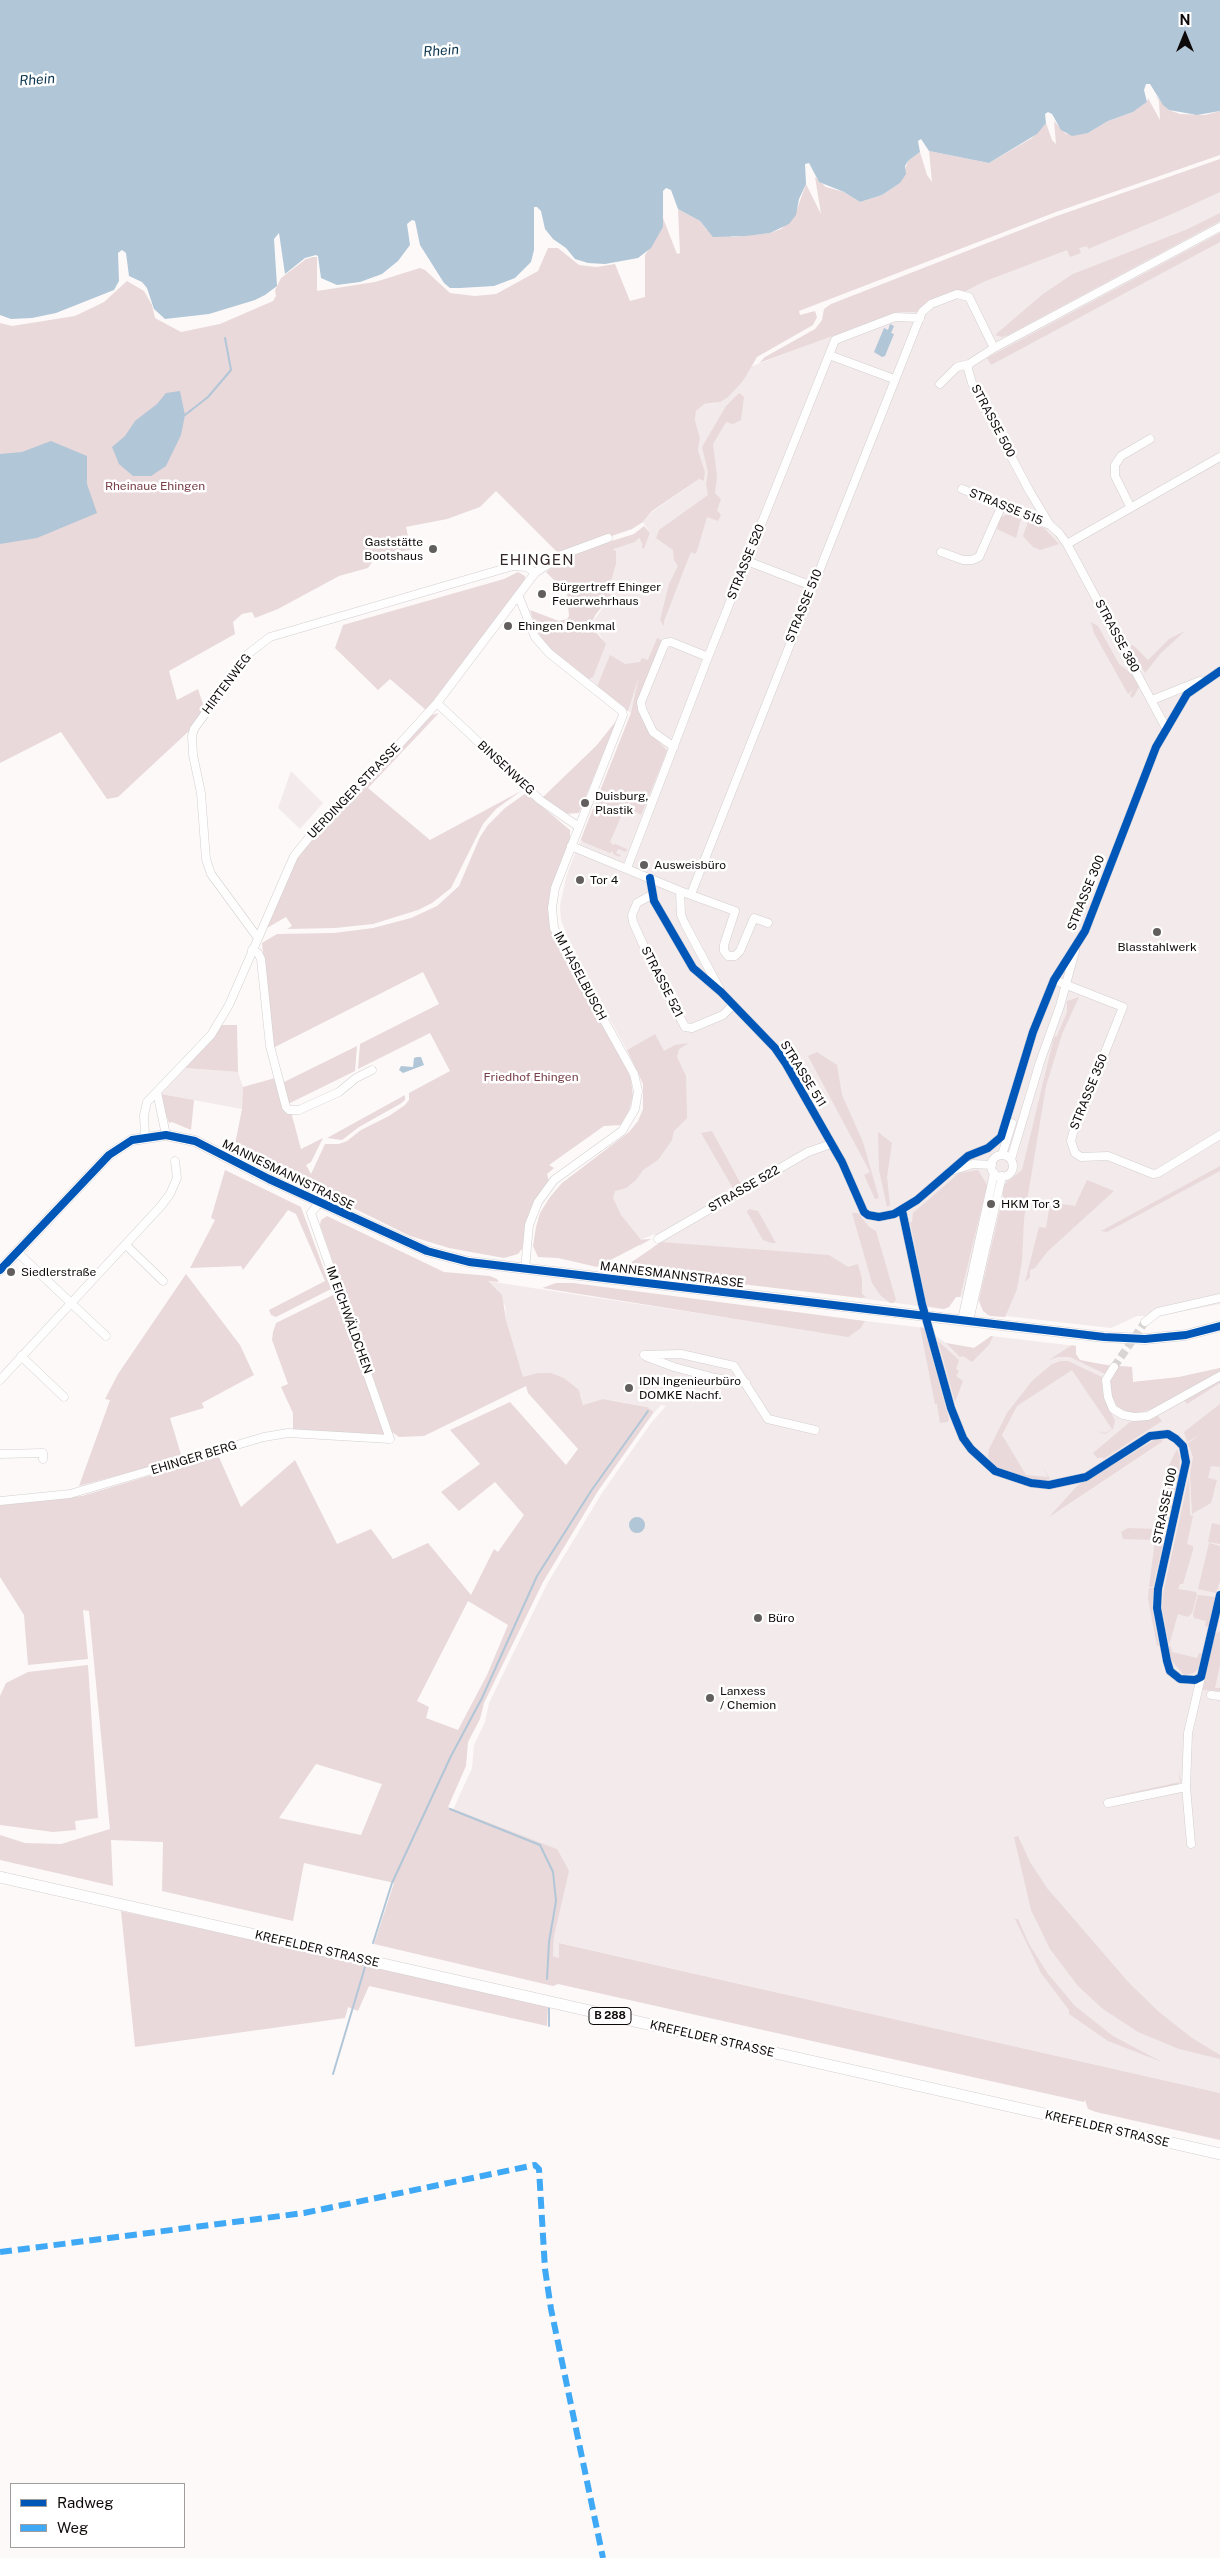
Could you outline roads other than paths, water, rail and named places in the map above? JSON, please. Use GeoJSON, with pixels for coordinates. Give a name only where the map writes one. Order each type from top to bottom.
{"type":"FeatureCollection","features":[{"type":"Feature","properties":{"kind":"main road","name":"MANNESMANNSTRASSE"},"geometry":{"type":"LineString","coordinates":[[145,1136],[166,1135],[195,1141],[319,1203],[427,1251],[469,1262],[1104,1337],[1145,1340],[1186,1335],[1220,1326]]}},
{"type":"Feature","properties":{"kind":"main road"},"geometry":{"type":"LineString","coordinates":[[0,1270],[98,1165],[121,1147],[145,1136]]}},
{"type":"Feature","properties":{"kind":"main road","name":"KREFELDER STRASSE"},"geometry":{"type":"LineString","coordinates":[[0,1870],[1220,2147]]}},
{"type":"Feature","properties":{"kind":"main road","name":"KREFELDER STRASSE"},"geometry":{"type":"LineString","coordinates":[[0,1877],[1220,2154]]}},
{"type":"Feature","properties":{"kind":"street"},"geometry":{"type":"LineString","coordinates":[[940,384],[957,367],[969,364],[994,348],[1220,227]]}},
{"type":"Feature","properties":{"kind":"street"},"geometry":{"type":"LineString","coordinates":[[920,318],[931,304],[962,294],[969,297],[994,348]]}},
{"type":"Feature","properties":{"kind":"street","name":"STRASSE 520"},"geometry":{"type":"LineString","coordinates":[[627,868],[708,657],[835,340],[839,336],[894,317],[920,318]]}},
{"type":"Feature","properties":{"kind":"street","name":"STRASSE 510"},"geometry":{"type":"LineString","coordinates":[[691,894],[894,379],[920,318]]}},
{"type":"Feature","properties":{"kind":"street"},"geometry":{"type":"LineString","coordinates":[[829,355],[894,379]]}},
{"type":"Feature","properties":{"kind":"street","name":"STRASSE 500"},"geometry":{"type":"LineString","coordinates":[[969,364],[972,383],[1050,525],[1060,533],[1067,544]]}},
{"type":"Feature","properties":{"kind":"street"},"geometry":{"type":"LineString","coordinates":[[1130,506],[1115,476],[1115,465],[1120,456],[1150,439]]}},
{"type":"Feature","properties":{"kind":"street"},"geometry":{"type":"LineString","coordinates":[[1067,544],[1130,506],[1220,457]]}},
{"type":"Feature","properties":{"kind":"street","name":"STRASSE 515"},"geometry":{"type":"LineString","coordinates":[[962,489],[1050,525]]}},
{"type":"Feature","properties":{"kind":"street"},"geometry":{"type":"LineString","coordinates":[[941,552],[963,560],[972,560],[979,557],[1002,505]]}},
{"type":"Feature","properties":{"kind":"street","name":"UERDINGER STRASSE"},"geometry":{"type":"LineString","coordinates":[[145,1136],[144,1115],[147,1102],[211,1035],[229,1005],[294,856],[324,818],[384,760],[437,704],[535,574],[562,555],[608,538]]}},
{"type":"Feature","properties":{"kind":"street","name":"STRASSE 380"},"geometry":{"type":"LineString","coordinates":[[1067,544],[1166,728]]}},
{"type":"Feature","properties":{"kind":"street"},"geometry":{"type":"LineString","coordinates":[[746,562],[812,586]]}},
{"type":"Feature","properties":{"kind":"street","name":"HIRTENWEG"},"geometry":{"type":"LineString","coordinates":[[258,938],[211,874],[206,859],[201,793],[193,755],[192,736],[194,729],[248,654],[270,637],[513,566],[527,567],[535,574]]}},
{"type":"Feature","properties":{"kind":"street","name":"IM HASELBUSCH"},"geometry":{"type":"LineString","coordinates":[[519,597],[535,637],[548,653],[622,711],[623,715],[555,888],[552,908],[554,928],[634,1074],[638,1091],[636,1109],[622,1131],[554,1180],[538,1202],[529,1226],[525,1269]]}},
{"type":"Feature","properties":{"kind":"street"},"geometry":{"type":"LineString","coordinates":[[674,747],[653,732],[641,706],[645,693],[665,643],[671,642],[708,657]]}},
{"type":"Feature","properties":{"kind":"street","name":"STRASSE 300"},"geometry":{"type":"LineString","coordinates":[[950,1172],[968,1156],[988,1148],[1001,1137],[1024,1057],[1054,980],[1085,931],[1156,747],[1187,694],[1220,671]]}},
{"type":"Feature","properties":{"kind":"street"},"geometry":{"type":"LineString","coordinates":[[1152,700],[1207,679]]}},
{"type":"Feature","properties":{"kind":"street","name":"BINSENWEG"},"geometry":{"type":"LineString","coordinates":[[437,704],[540,800],[579,827]]}},
{"type":"Feature","properties":{"kind":"street"},"geometry":{"type":"LineString","coordinates":[[571,846],[680,891],[735,911],[724,945],[724,951],[728,956],[735,956],[740,951],[754,918],[768,923]]}},
{"type":"Feature","properties":{"kind":"street","name":"STRASSE 511"},"geometry":{"type":"LineString","coordinates":[[650,878],[654,901],[693,968],[721,992],[775,1048],[831,1144],[864,1212],[868,1215],[879,1217],[902,1210],[950,1172]]}},
{"type":"Feature","properties":{"kind":"street","name":"STRASSE 511"},"geometry":{"type":"LineString","coordinates":[[680,891],[681,914],[685,924],[721,992]]}},
{"type":"Feature","properties":{"kind":"street","name":"STRASSE 521"},"geometry":{"type":"LineString","coordinates":[[653,894],[637,903],[632,915],[633,922],[655,971],[685,1027],[692,1028],[715,1018],[733,1005]]}},
{"type":"Feature","properties":{"kind":"street","name":"STRASSE 300"},"geometry":{"type":"LineString","coordinates":[[996,1171],[1011,1172],[1013,1166],[1011,1159],[1066,985],[1076,946]]}},
{"type":"Feature","properties":{"kind":"street"},"geometry":{"type":"LineString","coordinates":[[252,950],[258,953],[261,959],[270,1046],[286,1107],[289,1110],[299,1110],[339,1092],[356,1078],[372,1070]]}},
{"type":"Feature","properties":{"kind":"street","name":"STRASSE 350"},"geometry":{"type":"LineString","coordinates":[[1054,980],[1123,1007],[1073,1133],[1071,1141],[1075,1153],[1092,1158],[1108,1156],[1153,1174],[1158,1173],[1220,1135]]}},
{"type":"Feature","properties":{"kind":"street"},"geometry":{"type":"LineString","coordinates":[[1002,1155],[1016,1105],[1024,1057]]}},
{"type":"Feature","properties":{"kind":"street"},"geometry":{"type":"LineString","coordinates":[[157,1092],[166,1135]]}},
{"type":"Feature","properties":{"kind":"street","name":"STRASSE 522"},"geometry":{"type":"LineString","coordinates":[[658,1239],[808,1152],[831,1144]]}},
{"type":"Feature","properties":{"kind":"street"},"geometry":{"type":"LineString","coordinates":[[965,1321],[996,1171],[996,1157],[1002,1155],[1011,1159]]}},
{"type":"Feature","properties":{"kind":"street"},"geometry":{"type":"LineString","coordinates":[[0,1380],[126,1245],[170,1194],[177,1178],[175,1161]]}},
{"type":"Feature","properties":{"kind":"street"},"geometry":{"type":"LineString","coordinates":[[950,1172],[972,1164],[996,1171]]}},
{"type":"Feature","properties":{"kind":"street","name":"IM EICHWÄLDCHEN"},"geometry":{"type":"LineString","coordinates":[[319,1203],[311,1213],[390,1439]]}},
{"type":"Feature","properties":{"kind":"street","name":"STRASSE 100"},"geometry":{"type":"LineString","coordinates":[[902,1210],[922,1304],[951,1408],[963,1438],[981,1460],[995,1471],[1031,1483],[1049,1485],[1086,1477],[1150,1436],[1168,1434],[1183,1446],[1186,1462],[1158,1589],[1157,1608],[1166,1661],[1170,1671],[1186,1681],[1201,1677]]}},
{"type":"Feature","properties":{"kind":"street"},"geometry":{"type":"LineString","coordinates":[[126,1245],[163,1281]]}},
{"type":"Feature","properties":{"kind":"street"},"geometry":{"type":"LineString","coordinates":[[17,1252],[106,1336]]}},
{"type":"Feature","properties":{"kind":"street"},"geometry":{"type":"LineString","coordinates":[[1145,1322],[1158,1312],[1220,1298]]}},
{"type":"Feature","properties":{"kind":"street"},"geometry":{"type":"LineString","coordinates":[[746,1383],[682,1370],[644,1355],[681,1354],[734,1366],[746,1383],[768,1419],[815,1430]]}},
{"type":"Feature","properties":{"kind":"street"},"geometry":{"type":"LineString","coordinates":[[21,1356],[64,1397]]}},
{"type":"Feature","properties":{"kind":"street"},"geometry":{"type":"LineString","coordinates":[[1114,1366],[1106,1380],[1108,1398],[1113,1408],[1123,1415],[1134,1417],[1148,1416],[1220,1376]]}},
{"type":"Feature","properties":{"kind":"street","name":"EHINGER BERG"},"geometry":{"type":"LineString","coordinates":[[0,1502],[70,1494],[264,1437],[288,1433],[390,1439]]}},
{"type":"Feature","properties":{"kind":"street"},"geometry":{"type":"LineString","coordinates":[[0,1454],[43,1453],[43,1459]]}},
{"type":"Feature","properties":{"kind":"street"},"geometry":{"type":"LineString","coordinates":[[1191,1844],[1186,1787],[1188,1733],[1220,1595]]}},
{"type":"Feature","properties":{"kind":"street"},"geometry":{"type":"LineString","coordinates":[[1211,1695],[1220,1696]]}},
{"type":"Feature","properties":{"kind":"street"},"geometry":{"type":"LineString","coordinates":[[1108,1802],[1186,1787]]}},
{"type":"Feature","properties":{"kind":"water","name":"Rhein"},"geometry":{"type":"Polygon","coordinates":[[[0,0],[1220,0],[1220,111],[1197,115],[1169,110],[1163,105],[1150,84],[1146,84],[1144,90],[1147,102],[1133,112],[1108,121],[1088,133],[1072,136],[1061,130],[1052,114],[1048,112],[1045,114],[1046,123],[1037,134],[989,163],[929,151],[921,139],[918,141],[920,152],[908,161],[905,166],[906,174],[900,183],[882,195],[860,202],[844,192],[819,182],[809,163],[805,164],[806,184],[799,199],[796,215],[789,224],[770,233],[713,237],[700,221],[678,209],[671,190],[666,188],[663,191],[663,227],[651,248],[638,258],[605,264],[588,263],[575,259],[545,229],[541,211],[534,207],[534,250],[531,262],[515,278],[494,286],[450,288],[444,283],[420,245],[415,221],[412,220],[407,224],[410,245],[398,261],[382,274],[360,282],[337,285],[321,278],[318,256],[316,255],[305,258],[285,274],[279,233],[274,239],[277,286],[255,300],[209,314],[165,319],[154,309],[147,288],[142,282],[129,276],[126,253],[122,250],[118,253],[119,281],[114,290],[56,313],[32,318],[11,319],[0,315],[0,0]]]}},
{"type":"Feature","properties":{"kind":"water"},"geometry":{"type":"Polygon","coordinates":[[[890,324],[894,326],[891,333],[894,334],[885,356],[882,357],[874,352],[884,328],[888,330],[890,324]]]}},
{"type":"Feature","properties":{"kind":"water"},"geometry":{"type":"Polygon","coordinates":[[[180,391],[185,415],[181,435],[166,466],[151,476],[133,476],[119,464],[112,447],[125,436],[135,421],[157,404],[166,393],[180,391]]]}},
{"type":"Feature","properties":{"kind":"water"},"geometry":{"type":"Polygon","coordinates":[[[51,441],[87,456],[87,484],[97,513],[37,538],[0,544],[0,454],[22,452],[51,441]]]}},
{"type":"Feature","properties":{"kind":"water"},"geometry":{"type":"Polygon","coordinates":[[[421,1057],[424,1065],[403,1073],[399,1070],[401,1066],[413,1067],[414,1058],[421,1057]]]}},
{"type":"Feature","properties":{"kind":"water"},"geometry":{"type":"Polygon","coordinates":[[[637,1517],[645,1525],[637,1533],[629,1525],[637,1517]]]}},
{"type":"Feature","properties":{"kind":"waterway"},"geometry":{"type":"LineString","coordinates":[[185,415],[208,397],[231,370],[225,338]]}},
{"type":"Feature","properties":{"kind":"waterway"},"geometry":{"type":"LineString","coordinates":[[373,1943],[392,1883],[451,1756],[482,1698],[537,1576],[591,1491],[648,1411]]}},
{"type":"Feature","properties":{"kind":"waterway"},"geometry":{"type":"LineString","coordinates":[[450,1809],[540,1845],[553,1872],[556,1901],[549,1942],[547,1979]]}},
{"type":"Feature","properties":{"kind":"waterway"},"geometry":{"type":"LineString","coordinates":[[333,2074],[365,1967]]}},
{"type":"Feature","properties":{"kind":"waterway"},"geometry":{"type":"LineString","coordinates":[[549,2007],[549,2026]]}},
{"type":"Feature","properties":{"kind":"tunnel"},"geometry":{"type":"LineString","coordinates":[[1114,1367],[1145,1322]]}},
{"type":"Feature","properties":{"kind":"place","name":"Gaststätte Bootshaus"},"geometry":{"type":"Point","coordinates":[433,549]}},
{"type":"Feature","properties":{"kind":"place","name":"Bürgertreff Ehinger Feuerwehrhaus"},"geometry":{"type":"Point","coordinates":[542,594]}},
{"type":"Feature","properties":{"kind":"place","name":"Ehingen Denkmal"},"geometry":{"type":"Point","coordinates":[508,626]}},
{"type":"Feature","properties":{"kind":"place","name":"Duisburg, Plastik"},"geometry":{"type":"Point","coordinates":[585,803]}},
{"type":"Feature","properties":{"kind":"place","name":"Ausweisbüro"},"geometry":{"type":"Point","coordinates":[644,865]}},
{"type":"Feature","properties":{"kind":"place","name":"Tor 4"},"geometry":{"type":"Point","coordinates":[580,880]}},
{"type":"Feature","properties":{"kind":"place","name":"Blasstahlwerk"},"geometry":{"type":"Point","coordinates":[1157,932]}},
{"type":"Feature","properties":{"kind":"place","name":"HKM Tor 3"},"geometry":{"type":"Point","coordinates":[991,1204]}},
{"type":"Feature","properties":{"kind":"place","name":"Siedlerstraße"},"geometry":{"type":"Point","coordinates":[11,1272]}},
{"type":"Feature","properties":{"kind":"place","name":"IDN Ingenieurbüro DOMKE Nachf."},"geometry":{"type":"Point","coordinates":[629,1388]}},
{"type":"Feature","properties":{"kind":"place","name":"Büro"},"geometry":{"type":"Point","coordinates":[758,1618]}},
{"type":"Feature","properties":{"kind":"place","name":"Lanxess / Chemion"},"geometry":{"type":"Point","coordinates":[710,1698]}},
{"type":"Feature","properties":{"kind":"district","name":"EHINGEN"},"geometry":{"type":"Point","coordinates":[537,560]}},
{"type":"Feature","properties":{"kind":"park label","name":"Rheinaue Ehingen"},"geometry":{"type":"Point","coordinates":[155,486]}},
{"type":"Feature","properties":{"kind":"park label","name":"Friedhof Ehingen"},"geometry":{"type":"Point","coordinates":[531,1077]}}]}
